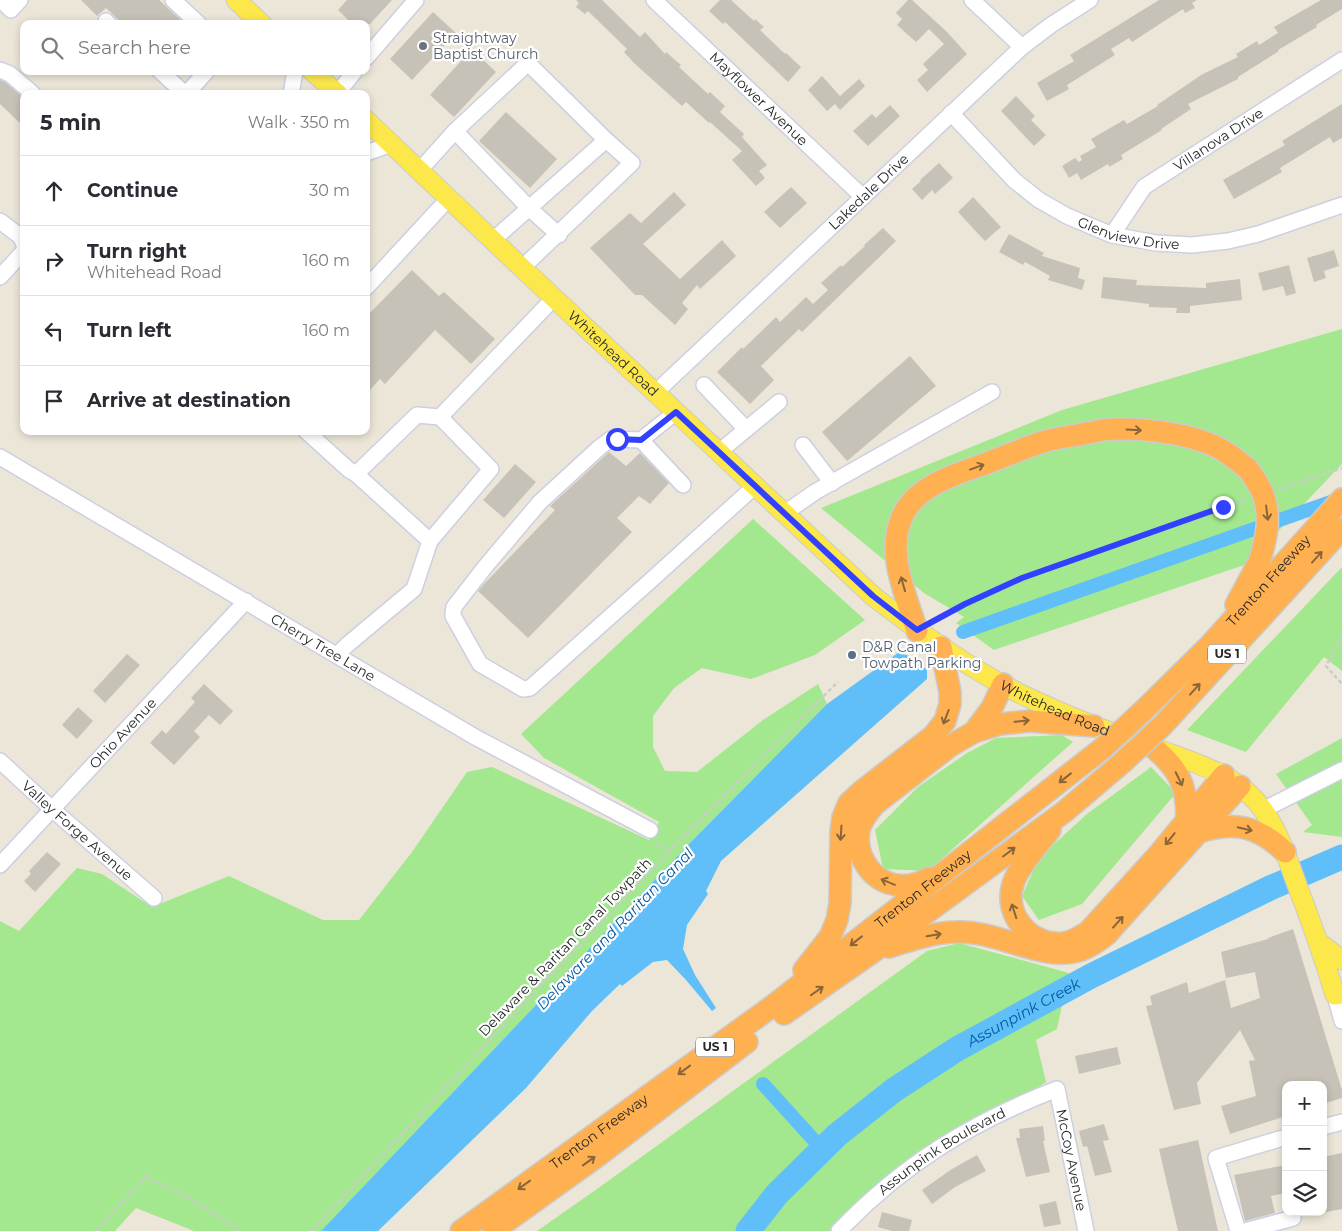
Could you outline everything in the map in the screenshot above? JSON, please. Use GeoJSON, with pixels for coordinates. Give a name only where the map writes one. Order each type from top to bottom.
{"type":"FeatureCollection","features":[{"type":"Feature","properties":{"kind":"highway"},"geometry":{"type":"LineString","coordinates":[[774,1005],[820,952],[830,937],[837,920],[840,903],[841,831],[849,803],[933,736],[945,722],[950,704],[950,692],[938,649],[902,582],[895,546],[897,530],[902,516],[912,501],[922,491],[958,474],[1050,440],[1112,429],[1163,432],[1194,438],[1223,450],[1248,469],[1264,496],[1268,516],[1267,536],[1276,572]]}},
{"type":"Feature","properties":{"kind":"highway","name":"Trenton Freeway"},"geometry":{"type":"LineString","coordinates":[[493,1231],[599,1154],[776,1020],[870,954],[1064,812],[1122,762],[1163,725],[1276,572],[1342,499]]}},
{"type":"Feature","properties":{"kind":"highway","name":"Trenton Freeway"},"geometry":{"type":"LineString","coordinates":[[462,1231],[774,1005],[1103,748],[1210,645],[1237,604],[1276,572],[1342,529]]}},
{"type":"Feature","properties":{"kind":"highway"},"geometry":{"type":"LineString","coordinates":[[974,732],[992,708],[1003,684]]}},
{"type":"Feature","properties":{"kind":"highway"},"geometry":{"type":"LineString","coordinates":[[964,857],[922,882],[910,885],[897,885],[884,881],[873,874],[865,864],[858,840],[860,827],[866,814],[875,804],[950,746],[974,732],[1000,724],[1030,721],[1094,726]]}},
{"type":"Feature","properties":{"kind":"highway"},"geometry":{"type":"LineString","coordinates":[[1153,747],[1167,759],[1177,773],[1183,787],[1193,826]]}},
{"type":"Feature","properties":{"kind":"highway"},"geometry":{"type":"LineString","coordinates":[[870,954],[910,940],[935,934],[957,932],[979,933],[1048,953],[1080,950],[1094,944],[1107,934],[1193,826],[1232,781]]}},
{"type":"Feature","properties":{"kind":"highway"},"geometry":{"type":"LineString","coordinates":[[1064,812],[1019,871],[1013,884],[1011,898],[1013,910],[1019,923],[1038,939],[1052,943],[1065,943],[1077,939],[1088,932],[1158,854],[1193,826],[1244,828],[1260,833],[1275,842],[1286,855]]}},
{"type":"Feature","properties":{"kind":"main road"},"geometry":{"type":"LineString","coordinates":[[236,0],[254,20]]}},
{"type":"Feature","properties":{"kind":"main road"},"geometry":{"type":"LineString","coordinates":[[317,75],[333,90]]}},
{"type":"Feature","properties":{"kind":"main road","name":"Whitehead Road"},"geometry":{"type":"LineString","coordinates":[[370,124],[873,596],[938,649],[1026,696],[1094,726],[1212,769],[1232,781],[1254,799],[1268,816],[1279,836],[1338,994]]}},
{"type":"Feature","properties":{"kind":"main road"},"geometry":{"type":"LineString","coordinates":[[1318,942],[1342,960]]}},
{"type":"Feature","properties":{"kind":"street"},"geometry":{"type":"LineString","coordinates":[[1,1],[11,10],[20,0]]}},
{"type":"Feature","properties":{"kind":"street"},"geometry":{"type":"LineString","coordinates":[[173,0],[196,20]]}},
{"type":"Feature","properties":{"kind":"street"},"geometry":{"type":"LineString","coordinates":[[370,53],[416,0]]}},
{"type":"Feature","properties":{"kind":"street","name":"Mayflower Avenue"},"geometry":{"type":"LineString","coordinates":[[654,0],[863,196]]}},
{"type":"Feature","properties":{"kind":"street"},"geometry":{"type":"LineString","coordinates":[[972,0],[1022,47]]}},
{"type":"Feature","properties":{"kind":"street","name":"Lakedale Drive"},"geometry":{"type":"LineString","coordinates":[[656,392],[1022,47],[1051,25],[1090,0]]}},
{"type":"Feature","properties":{"kind":"street","name":"Villanova Drive"},"geometry":{"type":"LineString","coordinates":[[1112,235],[1144,188],[1342,60]]}},
{"type":"Feature","properties":{"kind":"street"},"geometry":{"type":"LineString","coordinates":[[420,170],[455,131],[528,63],[632,163],[559,235],[522,268]]}},
{"type":"Feature","properties":{"kind":"street"},"geometry":{"type":"LineString","coordinates":[[0,70],[10,74],[28,90]]}},
{"type":"Feature","properties":{"kind":"street"},"geometry":{"type":"LineString","coordinates":[[164,75],[181,90]]}},
{"type":"Feature","properties":{"kind":"street"},"geometry":{"type":"LineString","coordinates":[[190,90],[203,75]]}},
{"type":"Feature","properties":{"kind":"street"},"geometry":{"type":"LineString","coordinates":[[292,90],[294,75]]}},
{"type":"Feature","properties":{"kind":"street"},"geometry":{"type":"LineString","coordinates":[[341,90],[352,75]]}},
{"type":"Feature","properties":{"kind":"street","name":"Glenview Drive"},"geometry":{"type":"LineString","coordinates":[[951,114],[1015,181],[1040,200],[1067,216],[1112,235],[1156,243],[1192,245],[1228,241],[1258,234],[1342,205]]}},
{"type":"Feature","properties":{"kind":"street"},"geometry":{"type":"LineString","coordinates":[[455,131],[529,208],[559,235]]}},
{"type":"Feature","properties":{"kind":"street"},"geometry":{"type":"LineString","coordinates":[[493,240],[606,140]]}},
{"type":"Feature","properties":{"kind":"street"},"geometry":{"type":"LineString","coordinates":[[370,152],[392,144]]}},
{"type":"Feature","properties":{"kind":"street"},"geometry":{"type":"LineString","coordinates":[[372,271],[450,198]]}},
{"type":"Feature","properties":{"kind":"street"},"geometry":{"type":"LineString","coordinates":[[0,221],[20,236]]}},
{"type":"Feature","properties":{"kind":"street"},"geometry":{"type":"LineString","coordinates":[[0,277],[20,255]]}},
{"type":"Feature","properties":{"kind":"street"},"geometry":{"type":"LineString","coordinates":[[440,417],[554,298]]}},
{"type":"Feature","properties":{"kind":"street"},"geometry":{"type":"LineString","coordinates":[[704,385],[746,429]]}},
{"type":"Feature","properties":{"kind":"street"},"geometry":{"type":"LineString","coordinates":[[785,513],[815,492],[992,392]]}},
{"type":"Feature","properties":{"kind":"street"},"geometry":{"type":"LineString","coordinates":[[720,452],[779,402]]}},
{"type":"Feature","properties":{"kind":"street"},"geometry":{"type":"LineString","coordinates":[[676,412],[641,440],[611,440],[600,447],[540,502],[485,567],[454,607],[453,613],[480,664],[523,689],[530,688],[755,486]]}},
{"type":"Feature","properties":{"kind":"street"},"geometry":{"type":"LineString","coordinates":[[337,656],[347,645],[414,589],[430,541],[491,469],[440,417],[417,415],[356,474]]}},
{"type":"Feature","properties":{"kind":"street"},"geometry":{"type":"LineString","coordinates":[[310,435],[430,541]]}},
{"type":"Feature","properties":{"kind":"street"},"geometry":{"type":"LineString","coordinates":[[641,440],[684,485]]}},
{"type":"Feature","properties":{"kind":"street"},"geometry":{"type":"LineString","coordinates":[[803,445],[832,483]]}},
{"type":"Feature","properties":{"kind":"street","name":"Cherry Tree Lane"},"geometry":{"type":"LineString","coordinates":[[0,457],[475,737],[650,830]]}},
{"type":"Feature","properties":{"kind":"street","name":"Ohio Avenue"},"geometry":{"type":"LineString","coordinates":[[0,865],[246,601]]}},
{"type":"Feature","properties":{"kind":"street","name":"Valley Forge Avenue"},"geometry":{"type":"LineString","coordinates":[[0,761],[52,810],[154,898]]}},
{"type":"Feature","properties":{"kind":"street"},"geometry":{"type":"LineString","coordinates":[[1263,810],[1342,770]]}},
{"type":"Feature","properties":{"kind":"street","name":"Whitehead Road"},"geometry":{"type":"LineString","coordinates":[[1338,994],[1342,1021]]}},
{"type":"Feature","properties":{"kind":"street","name":"Assunpink Boulevard"},"geometry":{"type":"LineString","coordinates":[[839,1231],[888,1185],[952,1139],[1020,1103],[1057,1089]]}},
{"type":"Feature","properties":{"kind":"street","name":"McCoy Avenue"},"geometry":{"type":"LineString","coordinates":[[1057,1089],[1086,1231]]}},
{"type":"Feature","properties":{"kind":"street"},"geometry":{"type":"LineString","coordinates":[[1327,1126],[1342,1122]]}},
{"type":"Feature","properties":{"kind":"street"},"geometry":{"type":"LineString","coordinates":[[1238,1231],[1216,1158],[1282,1139]]}},
{"type":"Feature","properties":{"kind":"street"},"geometry":{"type":"LineString","coordinates":[[1245,1231],[1293,1218]]}},
{"type":"Feature","properties":{"kind":"path"},"geometry":{"type":"LineString","coordinates":[[1278,489],[1342,468]]}},
{"type":"Feature","properties":{"kind":"path"},"geometry":{"type":"LineString","coordinates":[[938,649],[965,604],[1022,578],[1091,552],[1250,498]]}},
{"type":"Feature","properties":{"kind":"path"},"geometry":{"type":"LineString","coordinates":[[1342,637],[1326,666],[1342,684]]}},
{"type":"Feature","properties":{"kind":"path","name":"Delaware & Raritan Canal Towpath"},"geometry":{"type":"LineString","coordinates":[[311,1231],[658,863],[838,682]]}},
{"type":"Feature","properties":{"kind":"path"},"geometry":{"type":"LineString","coordinates":[[96,1231],[150,1173]]}},
{"type":"Feature","properties":{"kind":"path"},"geometry":{"type":"LineString","coordinates":[[146,1177],[187,1196],[234,1226],[238,1231]]}},
{"type":"Feature","properties":{"kind":"green space"},"geometry":{"type":"Polygon","coordinates":[[[1342,329],[1342,464],[1247,564],[994,650],[956,623],[964,617],[924,593],[821,508],[1062,410],[1342,329]]]}},
{"type":"Feature","properties":{"kind":"green space"},"geometry":{"type":"Polygon","coordinates":[[[753,519],[865,620],[815,655],[751,679],[702,668],[674,688],[653,716],[653,747],[665,771],[697,772],[763,720],[818,684],[827,704],[687,846],[321,1231],[194,1231],[136,1208],[115,1231],[0,1231],[0,921],[19,931],[77,868],[102,874],[152,907],[229,876],[323,920],[359,920],[412,852],[467,772],[492,767],[649,840],[659,822],[544,758],[521,734],[753,519]]]}},
{"type":"Feature","properties":{"kind":"green space"},"geometry":{"type":"Polygon","coordinates":[[[1342,567],[1342,671],[1324,657],[1246,752],[1187,730],[1342,567]]]}},
{"type":"Feature","properties":{"kind":"green space"},"geometry":{"type":"Polygon","coordinates":[[[1062,735],[1073,742],[928,871],[883,869],[875,830],[918,787],[967,753],[996,738],[1062,735]]]}},
{"type":"Feature","properties":{"kind":"green space"},"geometry":{"type":"Polygon","coordinates":[[[1342,738],[1342,837],[1303,832],[1312,825],[1276,774],[1342,738]]]}},
{"type":"Feature","properties":{"kind":"green space"},"geometry":{"type":"Polygon","coordinates":[[[1151,767],[1176,793],[1082,904],[1039,920],[1022,896],[1039,858],[1087,814],[1151,767]]]}},
{"type":"Feature","properties":{"kind":"green space"},"geometry":{"type":"Polygon","coordinates":[[[959,943],[1069,973],[1057,1029],[1036,1040],[1046,1082],[863,1200],[839,1231],[537,1231],[927,951],[959,943]]]}},
{"type":"Feature","properties":{"kind":"water"},"geometry":{"type":"Polygon","coordinates":[[[898,653],[911,657],[927,670],[927,679],[721,861],[706,891],[708,894],[687,925],[683,949],[695,975],[716,1008],[712,1011],[667,960],[653,962],[622,986],[620,984],[592,1011],[526,1088],[378,1231],[321,1231],[687,846],[827,704],[898,653]]]}},
{"type":"Feature","properties":{"kind":"building"},"geometry":{"type":"Polygon","coordinates":[[[81,0],[159,0],[181,20],[119,20],[106,8],[97,16],[81,0]]]}},
{"type":"Feature","properties":{"kind":"building"},"geometry":{"type":"Polygon","coordinates":[[[347,0],[392,0],[370,24],[370,20],[348,20],[338,10],[347,0]]]}},
{"type":"Feature","properties":{"kind":"building"},"geometry":{"type":"Polygon","coordinates":[[[576,0],[602,0],[640,37],[645,32],[665,54],[666,52],[681,65],[679,67],[708,94],[710,92],[725,106],[720,112],[744,134],[742,137],[767,165],[759,171],[765,178],[756,186],[732,160],[742,151],[686,102],[682,106],[635,64],[624,52],[627,49],[588,11],[585,14],[576,7],[579,3],[576,0]]]}},
{"type":"Feature","properties":{"kind":"building"},"geometry":{"type":"Polygon","coordinates":[[[720,0],[731,0],[754,21],[755,19],[764,27],[760,30],[801,67],[788,82],[725,22],[723,24],[709,11],[720,0]]]}},
{"type":"Feature","properties":{"kind":"building"},"geometry":{"type":"Polygon","coordinates":[[[908,0],[912,0],[946,31],[967,54],[927,92],[917,80],[928,70],[923,64],[944,44],[929,29],[916,42],[897,25],[902,19],[896,13],[908,0]]]}},
{"type":"Feature","properties":{"kind":"building"},"geometry":{"type":"Polygon","coordinates":[[[1159,0],[1197,0],[1192,3],[1195,8],[1185,13],[1183,9],[1132,42],[1129,38],[1111,49],[1115,55],[1067,85],[1069,89],[1047,101],[1037,83],[1074,61],[1070,55],[1159,0]]]}},
{"type":"Feature","properties":{"kind":"building"},"geometry":{"type":"Polygon","coordinates":[[[1321,0],[1342,0],[1342,9],[1316,25],[1317,27],[1278,50],[1238,77],[1238,79],[1188,104],[1191,109],[1162,130],[1121,155],[1123,159],[1109,167],[1108,164],[1081,180],[1077,173],[1069,178],[1062,166],[1075,158],[1079,162],[1082,160],[1080,156],[1096,147],[1091,139],[1124,120],[1127,124],[1158,106],[1201,75],[1238,57],[1236,54],[1257,41],[1259,45],[1278,33],[1274,27],[1321,0]]]}},
{"type":"Feature","properties":{"kind":"building","name":"Straightway Baptist Church"},"geometry":{"type":"Polygon","coordinates":[[[433,12],[456,33],[412,80],[390,59],[433,12]]]}},
{"type":"Feature","properties":{"kind":"building"},"geometry":{"type":"Polygon","coordinates":[[[472,49],[496,72],[454,117],[430,95],[472,49]]]}},
{"type":"Feature","properties":{"kind":"building"},"geometry":{"type":"Polygon","coordinates":[[[822,76],[840,96],[859,79],[865,86],[840,110],[835,104],[827,111],[808,90],[822,76]]]}},
{"type":"Feature","properties":{"kind":"building"},"geometry":{"type":"Polygon","coordinates":[[[0,80],[20,95],[20,123],[0,104],[0,80]]]}},
{"type":"Feature","properties":{"kind":"building"},"geometry":{"type":"Polygon","coordinates":[[[1016,96],[1035,116],[1031,120],[1046,135],[1034,146],[1001,111],[1016,96]]]}},
{"type":"Feature","properties":{"kind":"building"},"geometry":{"type":"Polygon","coordinates":[[[1342,104],[1342,138],[1333,143],[1330,137],[1280,168],[1282,172],[1234,199],[1223,180],[1285,145],[1282,141],[1342,104]]]}},
{"type":"Feature","properties":{"kind":"building"},"geometry":{"type":"Polygon","coordinates":[[[890,105],[900,116],[868,146],[853,131],[872,114],[876,118],[890,105]]]}},
{"type":"Feature","properties":{"kind":"building"},"geometry":{"type":"Polygon","coordinates":[[[506,112],[557,159],[530,188],[479,141],[506,112]]]}},
{"type":"Feature","properties":{"kind":"building"},"geometry":{"type":"Polygon","coordinates":[[[939,163],[953,178],[935,194],[932,190],[922,200],[912,189],[939,163]]]}},
{"type":"Feature","properties":{"kind":"building"},"geometry":{"type":"Polygon","coordinates":[[[791,187],[807,203],[780,228],[764,212],[791,187]]]}},
{"type":"Feature","properties":{"kind":"building"},"geometry":{"type":"Polygon","coordinates":[[[674,192],[686,205],[643,244],[680,279],[722,240],[736,256],[700,289],[697,285],[682,303],[688,309],[675,325],[642,295],[635,295],[590,248],[630,213],[641,223],[674,192]]]}},
{"type":"Feature","properties":{"kind":"building"},"geometry":{"type":"Polygon","coordinates":[[[973,197],[1001,227],[985,241],[958,212],[973,197]]]}},
{"type":"Feature","properties":{"kind":"building"},"geometry":{"type":"Polygon","coordinates":[[[883,228],[896,241],[802,332],[799,329],[761,366],[774,380],[750,404],[717,372],[776,317],[780,322],[806,297],[813,304],[828,290],[821,283],[841,265],[842,267],[883,228]]]}},
{"type":"Feature","properties":{"kind":"building"},"geometry":{"type":"Polygon","coordinates":[[[1009,234],[1044,253],[1042,256],[1080,268],[1078,278],[1085,280],[1082,290],[1048,280],[1050,276],[1025,262],[1023,265],[999,252],[1009,234]]]}},
{"type":"Feature","properties":{"kind":"building"},"geometry":{"type":"Polygon","coordinates":[[[1334,250],[1339,266],[1324,271],[1326,278],[1314,282],[1307,258],[1334,250]]]}},
{"type":"Feature","properties":{"kind":"building"},"geometry":{"type":"Polygon","coordinates":[[[1289,265],[1296,293],[1286,296],[1283,286],[1263,291],[1258,273],[1289,265]]]}},
{"type":"Feature","properties":{"kind":"building"},"geometry":{"type":"Polygon","coordinates":[[[412,270],[439,296],[444,292],[495,339],[471,364],[435,330],[385,384],[380,379],[370,390],[370,313],[412,270]]]}},
{"type":"Feature","properties":{"kind":"building"},"geometry":{"type":"Polygon","coordinates":[[[1103,277],[1137,280],[1136,285],[1206,288],[1206,283],[1240,279],[1242,300],[1190,306],[1190,313],[1176,313],[1177,308],[1149,307],[1149,304],[1101,298],[1103,277]]]}},
{"type":"Feature","properties":{"kind":"building"},"geometry":{"type":"Polygon","coordinates":[[[910,356],[936,386],[847,461],[822,432],[910,356]]]}},
{"type":"Feature","properties":{"kind":"building"},"geometry":{"type":"Polygon","coordinates":[[[609,452],[626,466],[640,453],[669,483],[650,504],[639,496],[617,518],[632,532],[528,638],[478,591],[555,510],[550,506],[609,452]]]}},
{"type":"Feature","properties":{"kind":"building"},"geometry":{"type":"Polygon","coordinates":[[[515,464],[536,482],[504,518],[483,500],[515,464]]]}},
{"type":"Feature","properties":{"kind":"building"},"geometry":{"type":"Polygon","coordinates":[[[127,654],[140,665],[105,703],[93,691],[127,654]]]}},
{"type":"Feature","properties":{"kind":"building"},"geometry":{"type":"Polygon","coordinates":[[[204,684],[233,711],[220,725],[209,715],[194,731],[200,737],[174,765],[150,743],[162,730],[166,734],[195,702],[191,698],[204,684]]]}},
{"type":"Feature","properties":{"kind":"building"},"geometry":{"type":"Polygon","coordinates":[[[78,707],[93,721],[77,739],[62,725],[78,707]]]}},
{"type":"Feature","properties":{"kind":"building"},"geometry":{"type":"Polygon","coordinates":[[[47,852],[61,864],[35,892],[24,881],[31,874],[29,871],[47,852]]]}},
{"type":"Feature","properties":{"kind":"building"},"geometry":{"type":"Polygon","coordinates":[[[1293,929],[1342,1090],[1342,1098],[1327,1103],[1327,1081],[1282,1081],[1282,1117],[1230,1134],[1221,1106],[1256,1096],[1249,1061],[1255,1060],[1240,1030],[1197,1083],[1201,1104],[1174,1110],[1146,1006],[1152,1005],[1150,996],[1187,982],[1189,993],[1225,980],[1231,1008],[1260,998],[1255,972],[1226,978],[1221,952],[1293,929]]]}},
{"type":"Feature","properties":{"kind":"building"},"geometry":{"type":"Polygon","coordinates":[[[1117,1047],[1121,1064],[1079,1074],[1075,1056],[1117,1047]]]}},
{"type":"Feature","properties":{"kind":"building"},"geometry":{"type":"Polygon","coordinates":[[[1104,1124],[1109,1140],[1103,1141],[1112,1172],[1095,1176],[1087,1146],[1083,1147],[1079,1131],[1104,1124]]]}},
{"type":"Feature","properties":{"kind":"building"},"geometry":{"type":"Polygon","coordinates":[[[1043,1126],[1045,1141],[1043,1141],[1050,1172],[1026,1177],[1016,1138],[1020,1138],[1019,1129],[1043,1126]]]}},
{"type":"Feature","properties":{"kind":"building"},"geometry":{"type":"Polygon","coordinates":[[[1198,1140],[1218,1231],[1178,1231],[1159,1149],[1198,1140]]]}},
{"type":"Feature","properties":{"kind":"building"},"geometry":{"type":"Polygon","coordinates":[[[1342,1153],[1342,1209],[1327,1212],[1327,1171],[1327,1156],[1342,1153]]]}},
{"type":"Feature","properties":{"kind":"building"},"geometry":{"type":"Polygon","coordinates":[[[977,1155],[986,1171],[955,1187],[932,1204],[922,1190],[952,1169],[977,1155]]]}},
{"type":"Feature","properties":{"kind":"building"},"geometry":{"type":"Polygon","coordinates":[[[1282,1166],[1282,1194],[1271,1196],[1275,1213],[1245,1221],[1234,1175],[1282,1166]]]}},
{"type":"Feature","properties":{"kind":"building"},"geometry":{"type":"Polygon","coordinates":[[[1056,1201],[1061,1224],[1044,1227],[1039,1205],[1056,1201]]]}},
{"type":"Feature","properties":{"kind":"building"},"geometry":{"type":"Polygon","coordinates":[[[882,1212],[912,1220],[909,1231],[892,1231],[878,1227],[882,1212]]]}},
{"type":"Feature","properties":{"kind":"waterway","name":"Delaware and Raritan Canal"},"geometry":{"type":"LineString","coordinates":[[963,632],[1339,499]]}},
{"type":"Feature","properties":{"kind":"waterway","name":"Assunpink Creek"},"geometry":{"type":"LineString","coordinates":[[748,1231],[777,1194],[837,1135],[894,1090],[957,1049],[1091,976],[1270,888],[1342,857]]}},
{"type":"Feature","properties":{"kind":"waterway"},"geometry":{"type":"LineString","coordinates":[[763,1084],[822,1149]]}},
{"type":"Feature","properties":{"kind":"place","name":"Straightway Baptist Church"},"geometry":{"type":"Point","coordinates":[423,46]}},
{"type":"Feature","properties":{"kind":"place","name":"D&R Canal Towpath Parking"},"geometry":{"type":"Point","coordinates":[852,655]}},
{"type":"Feature","properties":{"kind":"route"},"geometry":{"type":"LineString","coordinates":[[617,439],[641,440],[676,412],[873,596],[917,630],[965,604],[1022,578],[1091,552],[1223,507]]}}]}
